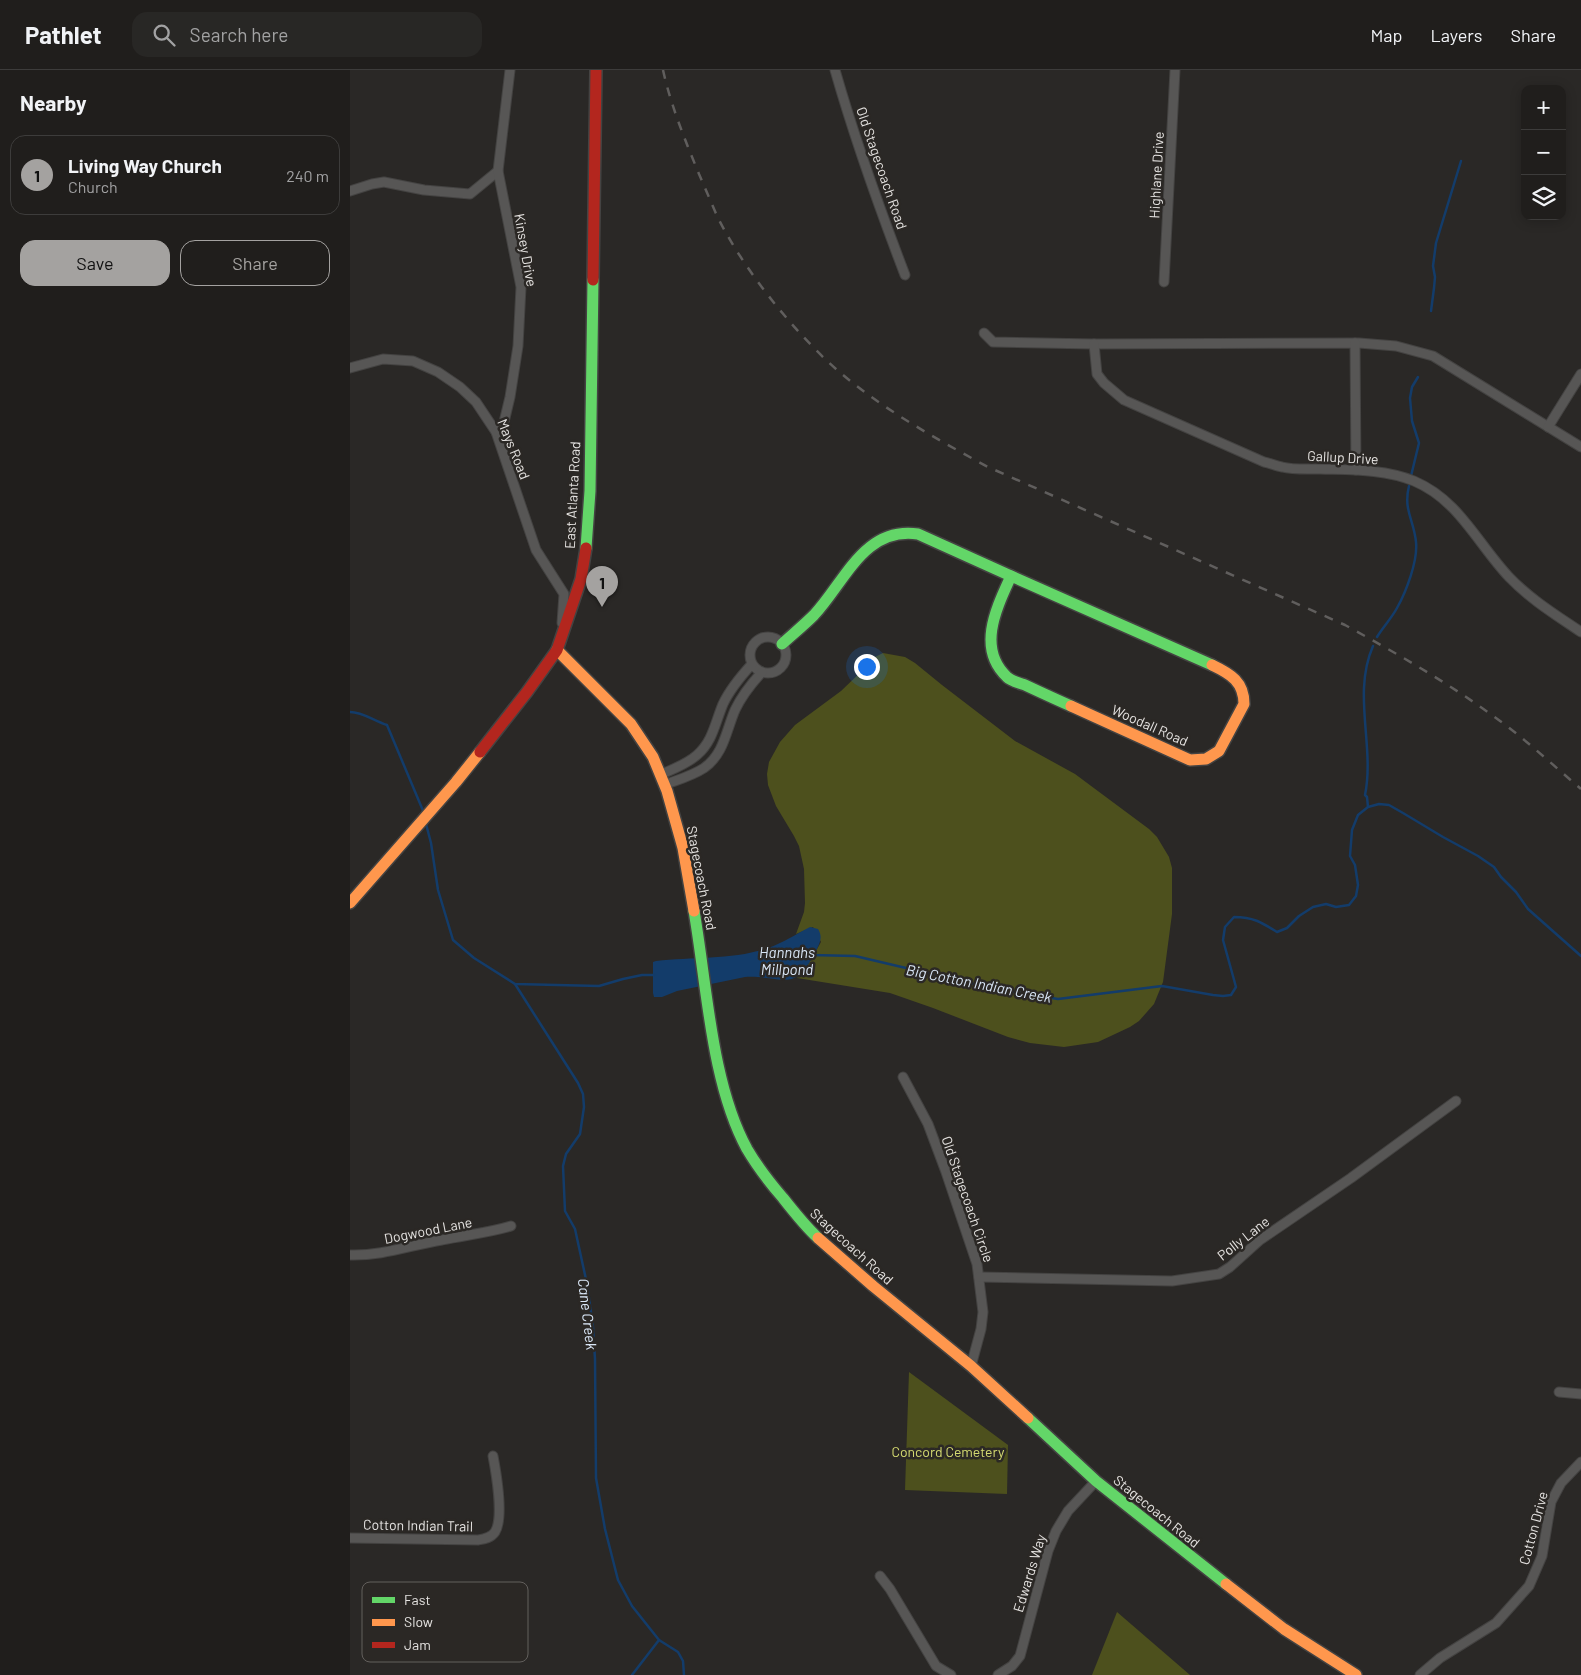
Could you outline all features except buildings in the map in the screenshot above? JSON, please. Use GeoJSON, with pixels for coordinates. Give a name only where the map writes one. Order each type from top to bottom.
{"type":"FeatureCollection","features":[{"type":"Feature","properties":{"kind":"street","name":"Kinsey Drive"},"geometry":{"type":"LineString","coordinates":[[496,432],[504,422],[513,380],[518,346],[521,287],[498,171],[510,70]]}},
{"type":"Feature","properties":{"kind":"street","name":"East Atlanta Road"},"geometry":{"type":"LineString","coordinates":[[350,903],[456,782],[527,692],[557,650],[580,579],[587,539],[590,491],[596,70]]}},
{"type":"Feature","properties":{"kind":"street","name":"Old Stagecoach Road"},"geometry":{"type":"LineString","coordinates":[[835,70],[855,137],[905,275]]}},
{"type":"Feature","properties":{"kind":"street","name":"Highlane Drive"},"geometry":{"type":"LineString","coordinates":[[1164,282],[1175,70]]}},
{"type":"Feature","properties":{"kind":"street"},"geometry":{"type":"LineString","coordinates":[[350,191],[384,182],[424,190],[470,194],[498,171]]}},
{"type":"Feature","properties":{"kind":"street"},"geometry":{"type":"LineString","coordinates":[[984,332],[993,342],[1094,344],[1355,343],[1396,346],[1433,356],[1581,448]]}},
{"type":"Feature","properties":{"kind":"street"},"geometry":{"type":"LineString","coordinates":[[1355,343],[1356,470]]}},
{"type":"Feature","properties":{"kind":"street","name":"Gallup Drive"},"geometry":{"type":"LineString","coordinates":[[1094,344],[1097,374],[1104,383],[1124,400],[1264,462],[1282,467],[1379,472],[1414,481],[1443,499],[1464,518],[1508,576],[1530,597],[1581,632]]}},
{"type":"Feature","properties":{"kind":"street","name":"Mays Road"},"geometry":{"type":"LineString","coordinates":[[350,368],[383,359],[413,360],[438,372],[476,402],[496,432],[536,550],[564,594],[563,616],[557,650]]}},
{"type":"Feature","properties":{"kind":"street"},"geometry":{"type":"LineString","coordinates":[[1548,427],[1581,374]]}},
{"type":"Feature","properties":{"kind":"street","name":"Woodall Road"},"geometry":{"type":"LineString","coordinates":[[782,644],[814,615],[869,546],[889,535],[904,532],[918,534],[1220,669],[1234,678],[1244,692],[1244,704],[1219,751],[1206,759],[1190,760],[1008,678],[993,654],[990,630],[993,617],[1011,576]]}},
{"type":"Feature","properties":{"kind":"street"},"geometry":{"type":"LineString","coordinates":[[770,638],[782,644],[786,653],[784,665],[776,672],[762,672],[752,664],[750,651],[758,641],[770,638]]}},
{"type":"Feature","properties":{"kind":"street","name":"Stagecoach Road"},"geometry":{"type":"LineString","coordinates":[[557,650],[631,724],[653,757],[683,848],[715,1048],[732,1113],[747,1148],[771,1184],[806,1227],[873,1286],[971,1366],[1096,1481],[1284,1629],[1356,1675]]}},
{"type":"Feature","properties":{"kind":"street"},"geometry":{"type":"LineString","coordinates":[[662,780],[698,755],[706,746],[713,736],[729,692],[752,664]]}},
{"type":"Feature","properties":{"kind":"street"},"geometry":{"type":"LineString","coordinates":[[662,780],[692,774],[703,768],[713,759],[723,743],[734,712],[742,697],[762,672]]}},
{"type":"Feature","properties":{"kind":"street","name":"Old Stagecoach Circle"},"geometry":{"type":"LineString","coordinates":[[903,1077],[928,1124],[977,1264],[983,1312],[981,1329],[971,1366]]}},
{"type":"Feature","properties":{"kind":"street","name":"Polly Lane"},"geometry":{"type":"LineString","coordinates":[[980,1278],[1172,1281],[1219,1274],[1230,1267],[1260,1240],[1351,1178],[1456,1101]]}},
{"type":"Feature","properties":{"kind":"street","name":"Dogwood Lane"},"geometry":{"type":"LineString","coordinates":[[350,1255],[387,1252],[511,1226]]}},
{"type":"Feature","properties":{"kind":"street"},"geometry":{"type":"LineString","coordinates":[[1559,1392],[1581,1394]]}},
{"type":"Feature","properties":{"kind":"street","name":"Cotton Indian Trail"},"geometry":{"type":"LineString","coordinates":[[350,1538],[478,1540],[494,1534],[498,1525],[498,1492],[493,1456]]}},
{"type":"Feature","properties":{"kind":"street","name":"Cotton Drive"},"geometry":{"type":"LineString","coordinates":[[1420,1675],[1440,1658],[1496,1623],[1529,1586],[1542,1556],[1551,1502],[1561,1483],[1581,1462]]}},
{"type":"Feature","properties":{"kind":"street","name":"Edwards Way"},"geometry":{"type":"LineString","coordinates":[[998,1675],[1012,1666],[1020,1656],[1048,1551],[1056,1531],[1068,1511],[1096,1481]]}},
{"type":"Feature","properties":{"kind":"street"},"geometry":{"type":"LineString","coordinates":[[880,1576],[890,1589],[936,1666],[951,1675]]}},
{"type":"Feature","properties":{"kind":"green space"},"geometry":{"type":"Polygon","coordinates":[[[883,653],[905,657],[915,663],[1015,741],[1075,774],[1157,837],[1169,857],[1172,868],[1172,914],[1163,982],[1154,1004],[1139,1021],[1098,1042],[1064,1047],[1030,1043],[1008,1037],[890,993],[797,978],[805,970],[821,942],[813,927],[796,934],[804,912],[804,869],[799,846],[776,806],[768,785],[769,762],[780,742],[795,725],[841,691],[873,658],[883,653]]]}},
{"type":"Feature","properties":{"kind":"green space","name":"Concord Cemetery"},"geometry":{"type":"Polygon","coordinates":[[[909,1372],[1008,1445],[1007,1494],[905,1490],[909,1372]]]}},
{"type":"Feature","properties":{"kind":"green space"},"geometry":{"type":"Polygon","coordinates":[[[1117,1612],[1190,1675],[1092,1675],[1117,1612]]]}},
{"type":"Feature","properties":{"kind":"water","name":"Hannahs Millpond"},"geometry":{"type":"Polygon","coordinates":[[[810,927],[818,929],[821,937],[820,943],[808,965],[794,978],[787,980],[745,977],[677,991],[662,997],[654,997],[653,962],[741,955],[755,952],[779,944],[810,927]]]}},
{"type":"Feature","properties":{"kind":"waterway"},"geometry":{"type":"LineString","coordinates":[[1431,311],[1436,243],[1461,161]]}},
{"type":"Feature","properties":{"kind":"waterway"},"geometry":{"type":"LineString","coordinates":[[1411,476],[1419,443],[1412,421],[1410,398],[1412,387],[1418,377]]}},
{"type":"Feature","properties":{"kind":"waterway"},"geometry":{"type":"LineString","coordinates":[[1377,637],[1400,601],[1411,576],[1415,558],[1415,534],[1407,502],[1409,486]]}},
{"type":"Feature","properties":{"kind":"waterway"},"geometry":{"type":"LineString","coordinates":[[1368,807],[1365,795],[1368,758],[1364,683],[1367,664],[1373,646]]}},
{"type":"Feature","properties":{"kind":"waterway","name":"Big Cotton Indian Creek"},"geometry":{"type":"LineString","coordinates":[[350,712],[364,715],[387,725],[424,813]]}},
{"type":"Feature","properties":{"kind":"waterway","name":"Big Cotton Indian Creek"},"geometry":{"type":"LineString","coordinates":[[811,955],[855,956],[991,988],[1058,999],[1162,986],[1213,995],[1231,995],[1236,987],[1223,940],[1225,927],[1234,917],[1241,917],[1257,921],[1277,932],[1287,928],[1299,916],[1313,907],[1326,904],[1336,907],[1349,905],[1356,896],[1358,885],[1355,865],[1350,856],[1352,830],[1358,815],[1368,807],[1379,804],[1389,805],[1494,867],[1528,909],[1581,956]]}},
{"type":"Feature","properties":{"kind":"waterway","name":"Big Cotton Indian Creek"},"geometry":{"type":"LineString","coordinates":[[426,824],[431,843],[438,890],[453,940],[474,958],[515,984],[599,986],[642,975],[654,975]]}},
{"type":"Feature","properties":{"kind":"waterway","name":"Cane Creek"},"geometry":{"type":"LineString","coordinates":[[515,984],[578,1083],[583,1094],[584,1107],[580,1134],[566,1154],[563,1166],[565,1211],[575,1229],[587,1284],[593,1327],[596,1478],[605,1529],[618,1580],[632,1606],[659,1640],[678,1652],[683,1661],[684,1675]]}},
{"type":"Feature","properties":{"kind":"waterway"},"geometry":{"type":"LineString","coordinates":[[632,1675],[659,1640]]}},
{"type":"Feature","properties":{"kind":"railway"},"geometry":{"type":"LineString","coordinates":[[663,70],[674,110],[684,136],[717,216],[727,235],[751,273],[779,309],[824,358],[861,390],[923,431],[988,467],[1345,625],[1367,637],[1434,676],[1476,704],[1517,734],[1581,789]]}},
{"type":"Feature","properties":{"kind":"traffic: fast"},"geometry":{"type":"LineString","coordinates":[[586,548],[590,491],[593,280]]}},
{"type":"Feature","properties":{"kind":"traffic: fast"},"geometry":{"type":"LineString","coordinates":[[782,644],[814,615],[857,559],[870,547],[883,539],[899,534],[918,534],[1011,576],[995,614],[992,627],[991,640],[998,666],[1011,680],[1071,706]]}},
{"type":"Feature","properties":{"kind":"traffic: fast"},"geometry":{"type":"LineString","coordinates":[[1011,576],[1212,665]]}},
{"type":"Feature","properties":{"kind":"traffic: fast"},"geometry":{"type":"LineString","coordinates":[[694,911],[712,1033],[725,1094],[735,1123],[747,1149],[759,1168],[800,1219],[818,1238]]}},
{"type":"Feature","properties":{"kind":"traffic: fast"},"geometry":{"type":"LineString","coordinates":[[1028,1418],[1096,1481],[1226,1584]]}},
{"type":"Feature","properties":{"kind":"traffic: slow"},"geometry":{"type":"LineString","coordinates":[[557,650],[631,724],[653,757],[667,791],[683,848],[694,911]]}},
{"type":"Feature","properties":{"kind":"traffic: slow"},"geometry":{"type":"LineString","coordinates":[[1071,706],[1190,760],[1206,759],[1219,751],[1244,704],[1239,684],[1230,675],[1212,665]]}},
{"type":"Feature","properties":{"kind":"traffic: slow"},"geometry":{"type":"LineString","coordinates":[[350,903],[480,752]]}},
{"type":"Feature","properties":{"kind":"traffic: slow"},"geometry":{"type":"LineString","coordinates":[[818,1238],[873,1286],[971,1366],[1028,1418]]}},
{"type":"Feature","properties":{"kind":"traffic: slow"},"geometry":{"type":"LineString","coordinates":[[1226,1584],[1284,1629],[1356,1675]]}},
{"type":"Feature","properties":{"kind":"traffic: jam"},"geometry":{"type":"LineString","coordinates":[[593,280],[596,70]]}},
{"type":"Feature","properties":{"kind":"traffic: jam"},"geometry":{"type":"LineString","coordinates":[[480,752],[557,650],[581,579],[586,548]]}},
{"type":"Feature","properties":{"kind":"place","name":"Living Way Church"},"geometry":{"type":"Point","coordinates":[602,607]}}]}
